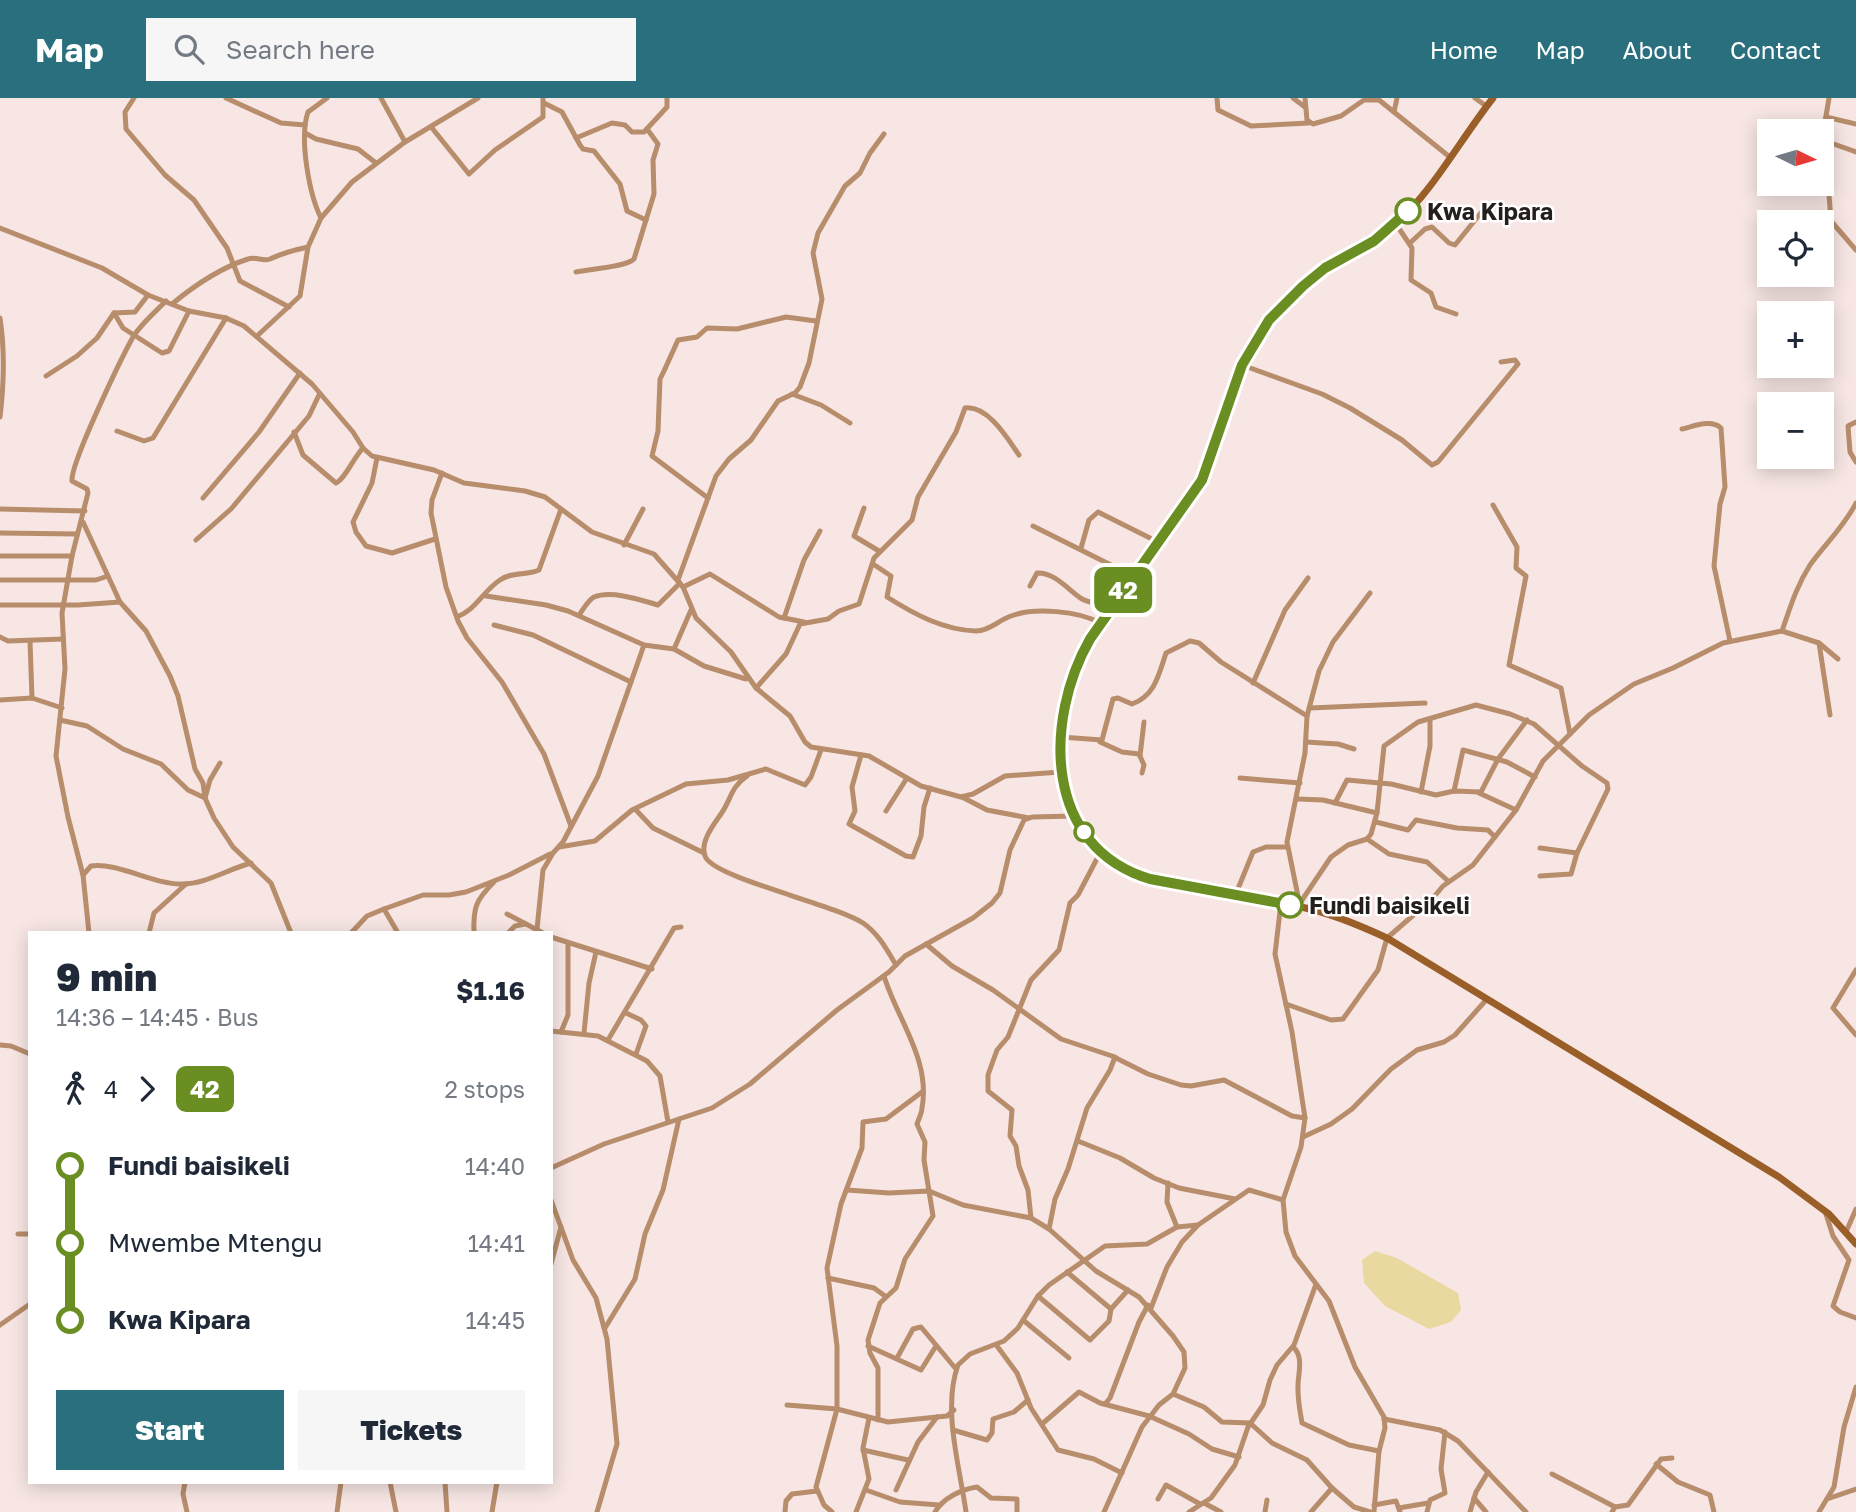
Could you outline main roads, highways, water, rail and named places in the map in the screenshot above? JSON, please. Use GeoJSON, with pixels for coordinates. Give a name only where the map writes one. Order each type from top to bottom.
{"type":"FeatureCollection","features":[{"type":"Feature","properties":{"kind":"main road"},"geometry":{"type":"LineString","coordinates":[[1493,98],[1420,199],[1395,224],[1374,241],[1325,268],[1269,320],[1242,365],[1204,475],[1100,623],[1071,677],[1061,737],[1060,772],[1064,792],[1074,817],[1089,839],[1101,851],[1139,876],[1235,897],[1299,904],[1355,923],[1387,938],[1779,1177],[1825,1212],[1856,1244]]}},
{"type":"Feature","properties":{"kind":"place","name":"Kwa Kipara"},"geometry":{"type":"Point","coordinates":[1408,211]}},
{"type":"Feature","properties":{"kind":"place","name":"Fundi baisikeli"},"geometry":{"type":"Point","coordinates":[1290,905]}}]}
